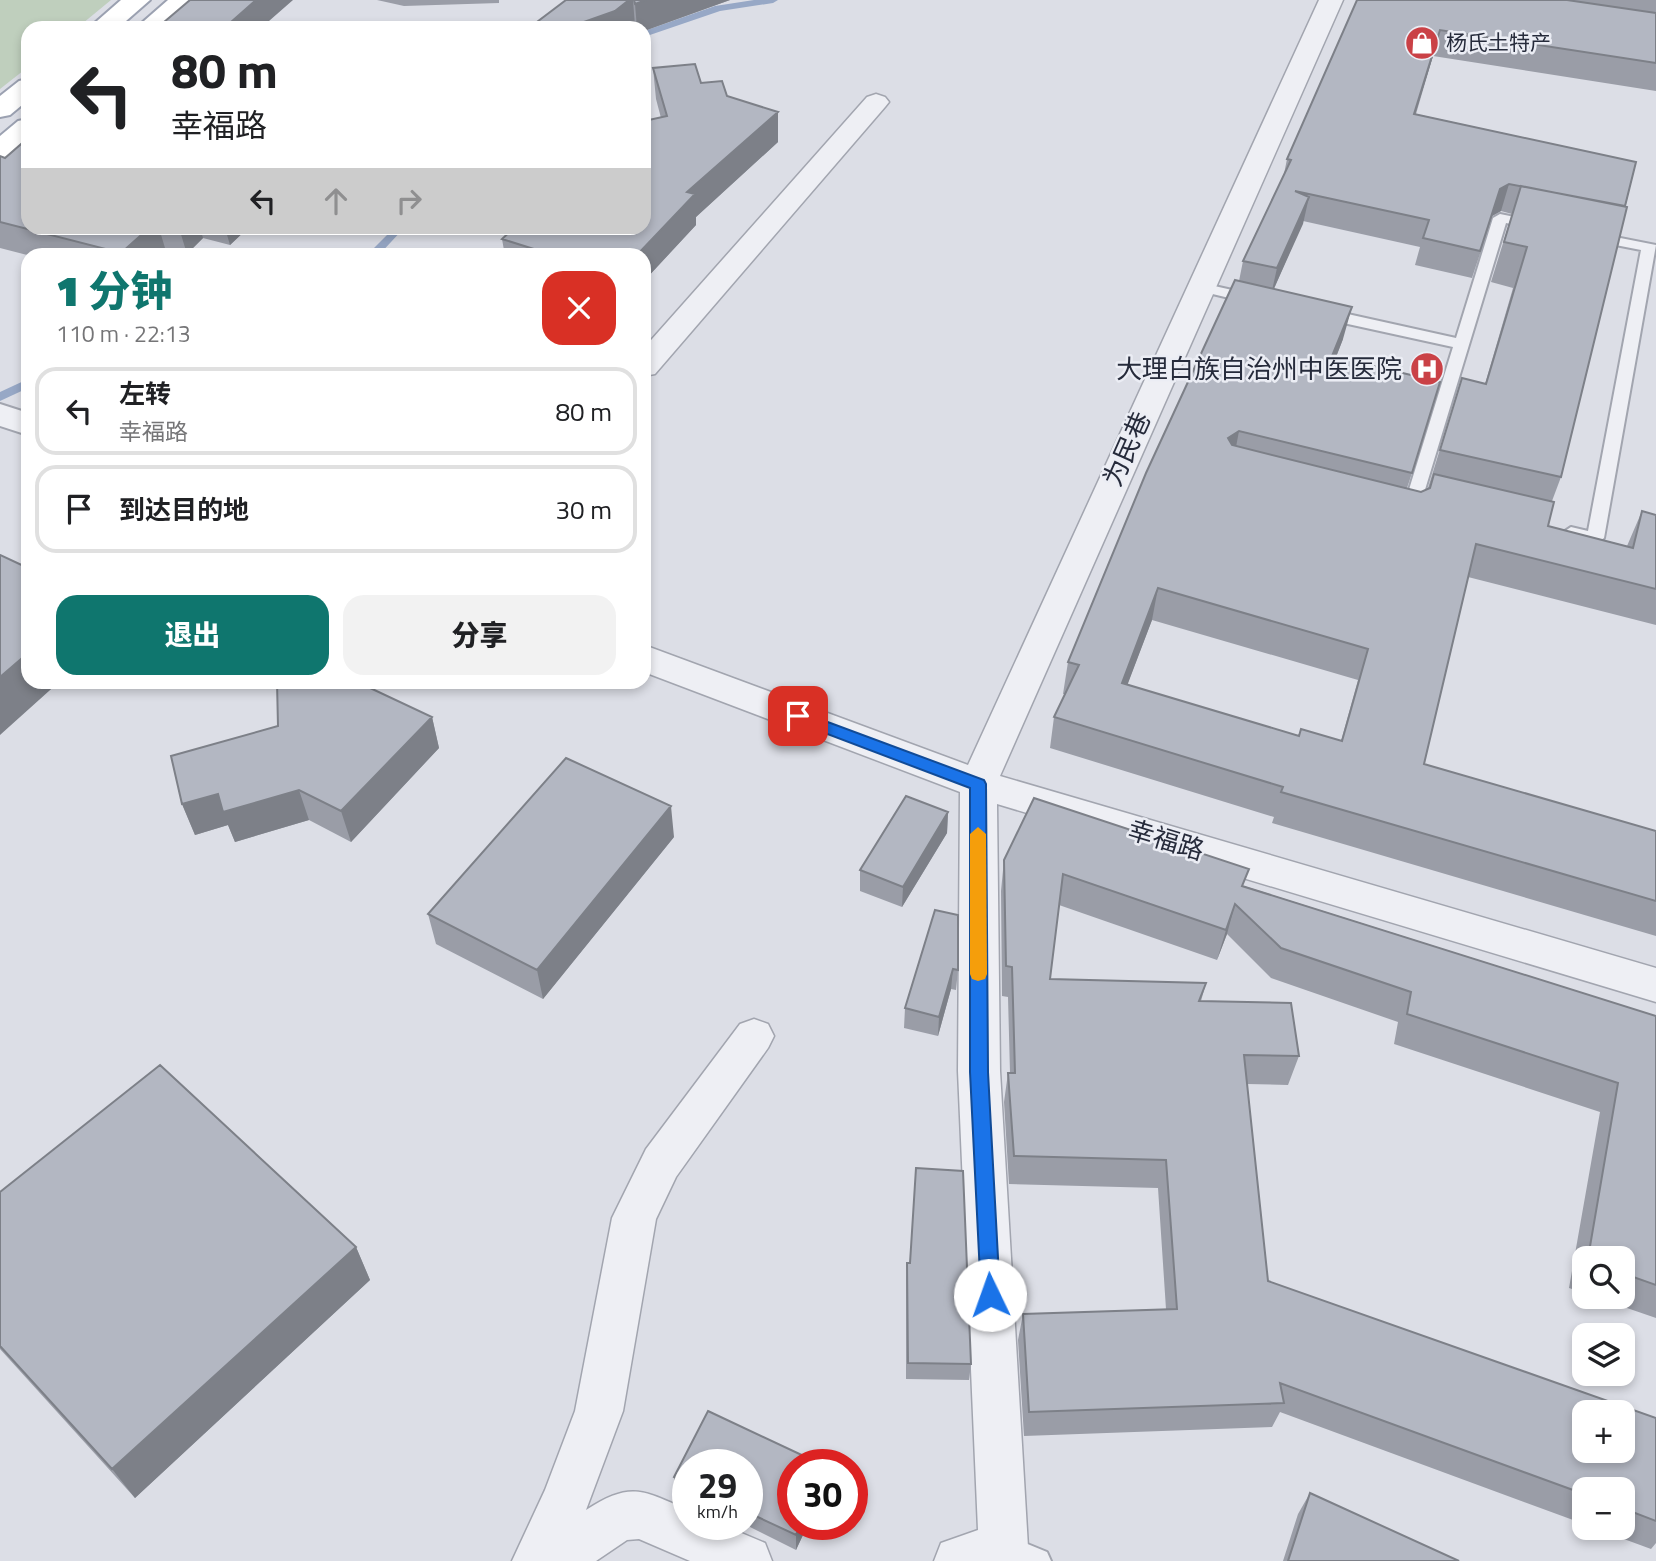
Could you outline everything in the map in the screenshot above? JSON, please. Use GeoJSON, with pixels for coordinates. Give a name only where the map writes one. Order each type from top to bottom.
{"type":"FeatureCollection","features":[{"type":"Feature","properties":{"kind":"main road"},"geometry":{"type":"LineString","coordinates":[[111,21],[137,0]]}},
{"type":"Feature","properties":{"kind":"main road"},"geometry":{"type":"LineString","coordinates":[[158,21],[183,0]]}},
{"type":"Feature","properties":{"kind":"main road"},"geometry":{"type":"LineString","coordinates":[[0,109],[21,92]]}},
{"type":"Feature","properties":{"kind":"main road"},"geometry":{"type":"LineString","coordinates":[[0,150],[21,133]]}},
{"type":"Feature","properties":{"kind":"street","name":"为民巷"},"geometry":{"type":"LineString","coordinates":[[978,784],[1332,0]]}},
{"type":"Feature","properties":{"kind":"street"},"geometry":{"type":"LineString","coordinates":[[651,359],[876,102]]}},
{"type":"Feature","properties":{"kind":"street"},"geometry":{"type":"LineString","coordinates":[[0,414],[21,422]]}},
{"type":"Feature","properties":{"kind":"street","name":"幸福路"},"geometry":{"type":"LineString","coordinates":[[651,661],[978,784],[1656,985]]}},
{"type":"Feature","properties":{"kind":"street"},"geometry":{"type":"LineString","coordinates":[[959,1561],[1015,1556],[979,1072],[978,784]]}},
{"type":"Feature","properties":{"kind":"street"},"geometry":{"type":"LineString","coordinates":[[537,1561],[565,1502],[599,1411],[634,1218],[661,1163],[754,1036]]}},
{"type":"Feature","properties":{"kind":"street"},"geometry":{"type":"LineString","coordinates":[[552,1561],[597,1547],[619,1517],[640,1514],[747,1561]]}},
{"type":"Feature","properties":{"kind":"lane"},"geometry":{"type":"LineString","coordinates":[[1411,515],[1460,344],[1500,218],[1554,229]]}},
{"type":"Feature","properties":{"kind":"lane"},"geometry":{"type":"LineString","coordinates":[[1557,530],[1595,538],[1652,248],[1581,234]]}},
{"type":"Feature","properties":{"kind":"lane"},"geometry":{"type":"LineString","coordinates":[[1201,287],[1269,302]]}},
{"type":"Feature","properties":{"kind":"lane"},"geometry":{"type":"LineString","coordinates":[[1310,311],[1460,344]]}},
{"type":"Feature","properties":{"kind":"lane"},"geometry":{"type":"LineString","coordinates":[[1415,496],[1454,505]]}},
{"type":"Feature","properties":{"kind":"green space"},"geometry":{"type":"Polygon","coordinates":[[[0,0],[111,0],[86,21],[21,21],[21,72],[0,89],[0,0]]]}},
{"type":"Feature","properties":{"kind":"building"},"geometry":{"type":"Polygon","coordinates":[[[190,0],[256,0],[232,21],[165,21],[190,0]]]}},
{"type":"Feature","properties":{"kind":"building"},"geometry":{"type":"Polygon","coordinates":[[[566,0],[629,0],[615,11],[587,21],[538,21],[566,0]]]}},
{"type":"Feature","properties":{"kind":"building"},"geometry":{"type":"Polygon","coordinates":[[[1357,0],[1567,0],[1656,13],[1656,63],[1440,30],[1414,114],[1636,162],[1625,206],[1509,184],[1500,189],[1480,251],[1423,238],[1429,220],[1295,191],[1309,197],[1277,268],[1243,261],[1291,160],[1287,159],[1357,0]]]}},
{"type":"Feature","properties":{"kind":"building"},"geometry":{"type":"Polygon","coordinates":[[[695,64],[701,83],[722,81],[727,96],[778,112],[687,192],[695,194],[644,248],[531,248],[502,239],[506,235],[651,235],[651,119],[667,116],[653,68],[695,64]]]}},
{"type":"Feature","properties":{"kind":"building"},"geometry":{"type":"Polygon","coordinates":[[[21,144],[21,227],[0,222],[0,156],[5,158],[21,144]]]}},
{"type":"Feature","properties":{"kind":"building"},"geometry":{"type":"Polygon","coordinates":[[[1521,186],[1627,207],[1561,477],[1440,450],[1462,378],[1486,384],[1527,247],[1504,242],[1521,186]]]}},
{"type":"Feature","properties":{"kind":"building"},"geometry":{"type":"Polygon","coordinates":[[[51,235],[141,235],[127,248],[101,248],[51,235]]]}},
{"type":"Feature","properties":{"kind":"building"},"geometry":{"type":"Polygon","coordinates":[[[1235,280],[1352,307],[1332,356],[1440,382],[1412,473],[1239,431],[1228,438],[1232,445],[1421,492],[1430,488],[1434,474],[1554,502],[1548,526],[1633,548],[1642,511],[1656,515],[1656,589],[1476,544],[1424,764],[1656,831],[1656,901],[1281,792],[1283,787],[1054,717],[1079,665],[1068,662],[1146,473],[1235,280]],[[1158,588],[1122,683],[1299,736],[1301,729],[1342,741],[1368,649],[1158,588]]]}},
{"type":"Feature","properties":{"kind":"building"},"geometry":{"type":"Polygon","coordinates":[[[0,555],[21,565],[21,659],[0,677],[0,555]]]}},
{"type":"Feature","properties":{"kind":"building"},"geometry":{"type":"Polygon","coordinates":[[[277,689],[372,689],[432,717],[341,811],[299,790],[223,812],[218,794],[182,804],[171,756],[278,726],[277,689]]]}},
{"type":"Feature","properties":{"kind":"building"},"geometry":{"type":"Polygon","coordinates":[[[566,758],[671,806],[537,970],[428,914],[566,758]]]}},
{"type":"Feature","properties":{"kind":"building"},"geometry":{"type":"Polygon","coordinates":[[[906,796],[948,812],[903,887],[860,870],[906,796]]]}},
{"type":"Feature","properties":{"kind":"building"},"geometry":{"type":"Polygon","coordinates":[[[1034,798],[1249,869],[1242,886],[1656,1016],[1656,1285],[1635,1278],[1635,1246],[1590,1246],[1618,1083],[1407,1014],[1411,992],[1281,948],[1235,904],[1226,930],[1063,874],[1050,979],[1206,983],[1199,1001],[1291,1003],[1299,1056],[1244,1055],[1268,1281],[1605,1400],[1572,1400],[1572,1463],[1635,1463],[1635,1411],[1656,1418],[1656,1521],[1635,1513],[1635,1477],[1572,1477],[1572,1490],[1280,1383],[1284,1403],[1029,1412],[1023,1314],[1177,1309],[1166,1160],[1014,1156],[1008,1073],[1015,1073],[1012,967],[1006,966],[1004,860],[1034,798]]]}},
{"type":"Feature","properties":{"kind":"building"},"geometry":{"type":"Polygon","coordinates":[[[935,910],[958,915],[958,970],[953,969],[939,1017],[905,1008],[935,910]]]}},
{"type":"Feature","properties":{"kind":"building"},"geometry":{"type":"Polygon","coordinates":[[[160,1065],[356,1247],[112,1469],[0,1346],[0,1192],[160,1065]]]}},
{"type":"Feature","properties":{"kind":"building"},"geometry":{"type":"Polygon","coordinates":[[[916,1168],[963,1171],[971,1364],[908,1363],[907,1263],[910,1263],[916,1168]]]}},
{"type":"Feature","properties":{"kind":"building"},"geometry":{"type":"Polygon","coordinates":[[[708,1411],[789,1449],[777,1449],[777,1526],[763,1520],[763,1449],[688,1449],[708,1411]]]}},
{"type":"Feature","properties":{"kind":"building"},"geometry":{"type":"Polygon","coordinates":[[[1310,1493],[1459,1561],[1288,1561],[1310,1493]]]}},
{"type":"Feature","properties":{"kind":"waterway"},"geometry":{"type":"LineString","coordinates":[[651,32],[718,8],[773,0]]}},
{"type":"Feature","properties":{"kind":"waterway"},"geometry":{"type":"LineString","coordinates":[[379,248],[392,235]]}},
{"type":"Feature","properties":{"kind":"waterway"},"geometry":{"type":"LineString","coordinates":[[0,397],[21,386]]}},
{"type":"Feature","properties":{"kind":"slow traffic"},"geometry":{"type":"LineString","coordinates":[[978,834],[978,974]]}},
{"type":"Feature","properties":{"kind":"place","name":"杨氏土特产"},"geometry":{"type":"Point","coordinates":[1422,43]}},
{"type":"Feature","properties":{"kind":"place","name":"大理白族自治州中医医院"},"geometry":{"type":"Point","coordinates":[1427,369]}},
{"type":"Feature","properties":{"kind":"route"},"geometry":{"type":"LineString","coordinates":[[798,716],[978,784],[979,1072],[990,1295]]}}]}
